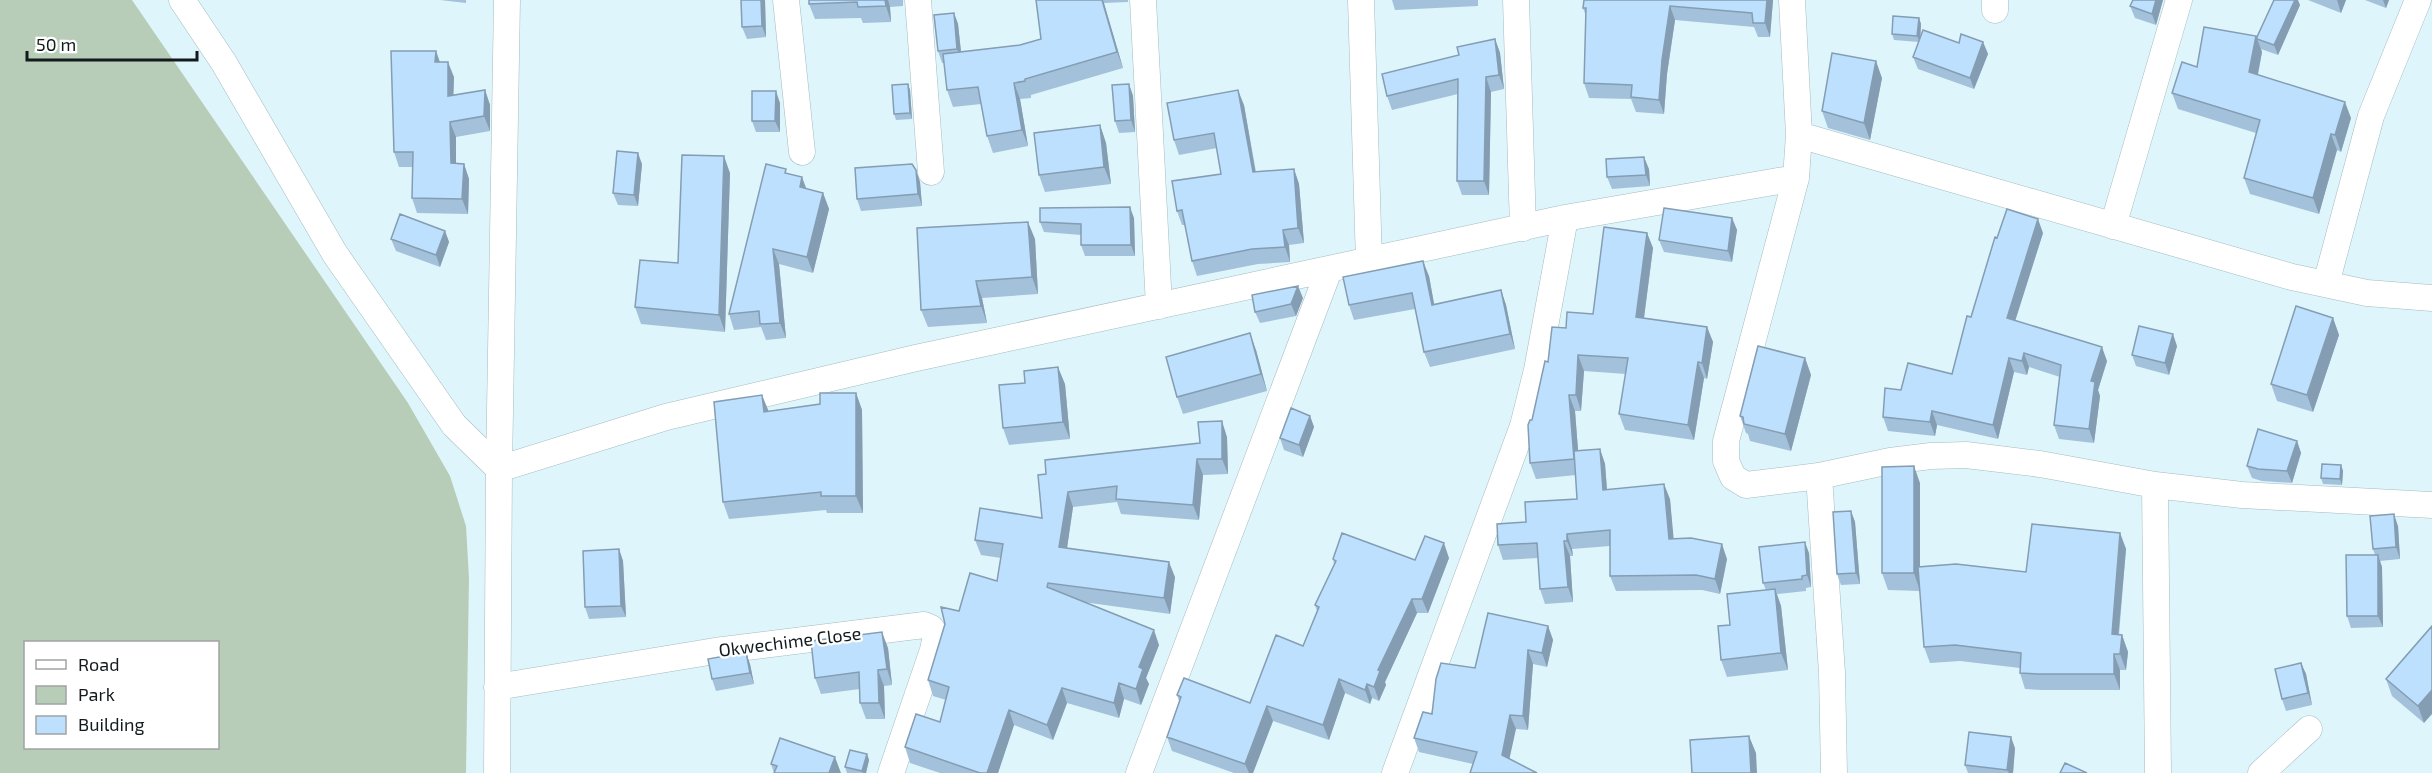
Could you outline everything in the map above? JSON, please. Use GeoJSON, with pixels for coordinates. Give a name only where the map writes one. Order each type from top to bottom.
{"type":"FeatureCollection","features":[{"type":"Feature","properties":{"kind":"street"},"geometry":{"type":"LineString","coordinates":[[182,0],[224,63],[335,254],[454,425],[499,468]]}},
{"type":"Feature","properties":{"kind":"street"},"geometry":{"type":"LineString","coordinates":[[497,773],[499,468],[507,0]]}},
{"type":"Feature","properties":{"kind":"street"},"geometry":{"type":"LineString","coordinates":[[786,0],[802,152]]}},
{"type":"Feature","properties":{"kind":"street"},"geometry":{"type":"LineString","coordinates":[[918,0],[931,172]]}},
{"type":"Feature","properties":{"kind":"street"},"geometry":{"type":"LineString","coordinates":[[1143,0],[1160,306]]}},
{"type":"Feature","properties":{"kind":"street"},"geometry":{"type":"LineString","coordinates":[[1361,0],[1369,262]]}},
{"type":"Feature","properties":{"kind":"street"},"geometry":{"type":"LineString","coordinates":[[1516,0],[1523,228]]}},
{"type":"Feature","properties":{"kind":"street"},"geometry":{"type":"LineString","coordinates":[[1792,0],[1799,135],[1796,178],[1726,441],[1726,461],[1733,477],[1746,484],[1819,476],[1890,461],[1966,455],[2040,464],[2155,485],[2242,495],[2432,505]]}},
{"type":"Feature","properties":{"kind":"street"},"geometry":{"type":"LineString","coordinates":[[2113,226],[2179,0]]}},
{"type":"Feature","properties":{"kind":"street"},"geometry":{"type":"LineString","coordinates":[[2326,284],[2371,116],[2418,0]]}},
{"type":"Feature","properties":{"kind":"street"},"geometry":{"type":"LineString","coordinates":[[1799,135],[2292,277],[2367,293],[2432,298]]}},
{"type":"Feature","properties":{"kind":"street"},"geometry":{"type":"LineString","coordinates":[[499,468],[666,417],[916,358],[1565,218],[1796,178]]}},
{"type":"Feature","properties":{"kind":"street"},"geometry":{"type":"LineString","coordinates":[[1395,773],[1522,426],[1537,370],[1565,218]]}},
{"type":"Feature","properties":{"kind":"street"},"geometry":{"type":"LineString","coordinates":[[1139,773],[1329,270]]}},
{"type":"Feature","properties":{"kind":"street"},"geometry":{"type":"LineString","coordinates":[[1819,476],[1832,673],[1834,773]]}},
{"type":"Feature","properties":{"kind":"street"},"geometry":{"type":"LineString","coordinates":[[2155,485],[2158,773]]}},
{"type":"Feature","properties":{"kind":"street","name":"Okwechime Close"},"geometry":{"type":"LineString","coordinates":[[497,687],[715,651],[924,625],[932,628],[936,636],[933,650],[891,773]]}},
{"type":"Feature","properties":{"kind":"street"},"geometry":{"type":"LineString","coordinates":[[2261,773],[2309,729]]}},
{"type":"Feature","properties":{"kind":"green space"},"geometry":{"type":"Polygon","coordinates":[[[0,0],[132,0],[408,403],[450,476],[466,526],[469,578],[466,773],[0,773],[0,0]]]}},
{"type":"Feature","properties":{"kind":"building"},"geometry":{"type":"Polygon","coordinates":[[[741,0],[761,0],[762,26],[742,27],[741,0]]]}},
{"type":"Feature","properties":{"kind":"building"},"geometry":{"type":"Polygon","coordinates":[[[809,0],[885,0],[886,6],[858,7],[857,2],[809,4],[809,0]]]}},
{"type":"Feature","properties":{"kind":"building"},"geometry":{"type":"Polygon","coordinates":[[[1036,0],[1102,0],[1117,52],[1014,83],[1022,130],[987,136],[978,87],[947,90],[943,54],[1020,45],[1041,39],[1036,0]]]}},
{"type":"Feature","properties":{"kind":"building"},"geometry":{"type":"Polygon","coordinates":[[[1584,0],[1767,0],[1765,23],[1753,23],[1752,13],[1670,6],[1659,100],[1631,97],[1632,85],[1584,83],[1586,8],[1583,8],[1584,0]]]}},
{"type":"Feature","properties":{"kind":"building"},"geometry":{"type":"Polygon","coordinates":[[[2133,0],[2156,0],[2152,14],[2130,6],[2133,0]]]}},
{"type":"Feature","properties":{"kind":"building"},"geometry":{"type":"Polygon","coordinates":[[[2274,0],[2295,0],[2274,45],[2257,39],[2257,37],[2274,0]]]}},
{"type":"Feature","properties":{"kind":"building"},"geometry":{"type":"Polygon","coordinates":[[[954,13],[957,49],[938,51],[934,15],[954,13]]]}},
{"type":"Feature","properties":{"kind":"building"},"geometry":{"type":"Polygon","coordinates":[[[1893,16],[1919,18],[1917,36],[1892,34],[1893,16]]]}},
{"type":"Feature","properties":{"kind":"building"},"geometry":{"type":"Polygon","coordinates":[[[2204,27],[2256,36],[2249,72],[2345,102],[2335,135],[2331,134],[2313,198],[2244,178],[2260,120],[2172,93],[2182,62],[2197,67],[2204,27]]]}},
{"type":"Feature","properties":{"kind":"building"},"geometry":{"type":"Polygon","coordinates":[[[1923,30],[1959,43],[1961,34],[1983,42],[1970,78],[1913,57],[1923,30]]]}},
{"type":"Feature","properties":{"kind":"building"},"geometry":{"type":"Polygon","coordinates":[[[1495,39],[1499,75],[1486,77],[1484,181],[1457,181],[1458,79],[1387,96],[1382,74],[1459,55],[1457,47],[1495,39]]]}},
{"type":"Feature","properties":{"kind":"building"},"geometry":{"type":"Polygon","coordinates":[[[391,51],[436,51],[435,62],[448,62],[448,96],[485,90],[484,116],[450,122],[451,163],[464,164],[462,199],[412,198],[413,152],[394,152],[391,51]]]}},
{"type":"Feature","properties":{"kind":"building"},"geometry":{"type":"Polygon","coordinates":[[[1832,53],[1876,61],[1864,123],[1822,111],[1832,53]]]}},
{"type":"Feature","properties":{"kind":"building"},"geometry":{"type":"Polygon","coordinates":[[[908,84],[910,113],[894,114],[892,85],[908,84]]]}},
{"type":"Feature","properties":{"kind":"building"},"geometry":{"type":"Polygon","coordinates":[[[1129,84],[1131,120],[1115,121],[1112,85],[1129,84]]]}},
{"type":"Feature","properties":{"kind":"building"},"geometry":{"type":"Polygon","coordinates":[[[1238,90],[1253,172],[1294,169],[1298,228],[1283,230],[1285,247],[1252,249],[1192,261],[1182,210],[1177,211],[1172,181],[1221,174],[1214,133],[1174,140],[1167,103],[1238,90]]]}},
{"type":"Feature","properties":{"kind":"building"},"geometry":{"type":"Polygon","coordinates":[[[752,91],[776,91],[775,121],[752,121],[752,91]]]}},
{"type":"Feature","properties":{"kind":"building"},"geometry":{"type":"Polygon","coordinates":[[[1100,125],[1104,167],[1039,175],[1034,133],[1100,125]]]}},
{"type":"Feature","properties":{"kind":"building"},"geometry":{"type":"Polygon","coordinates":[[[617,151],[638,153],[634,195],[613,193],[617,151]]]}},
{"type":"Feature","properties":{"kind":"building"},"geometry":{"type":"Polygon","coordinates":[[[682,155],[724,156],[719,315],[635,307],[640,260],[678,263],[682,155]]]}},
{"type":"Feature","properties":{"kind":"building"},"geometry":{"type":"Polygon","coordinates":[[[1644,157],[1646,175],[1607,177],[1606,159],[1644,157]]]}},
{"type":"Feature","properties":{"kind":"building"},"geometry":{"type":"Polygon","coordinates":[[[766,164],[786,169],[785,173],[802,177],[800,187],[823,193],[807,257],[773,249],[780,323],[760,324],[759,311],[729,314],[766,164]]]}},
{"type":"Feature","properties":{"kind":"building"},"geometry":{"type":"Polygon","coordinates":[[[912,164],[916,170],[918,194],[857,199],[855,168],[912,164]]]}},
{"type":"Feature","properties":{"kind":"building"},"geometry":{"type":"Polygon","coordinates":[[[1130,207],[1131,245],[1081,245],[1081,224],[1040,222],[1040,208],[1130,207]]]}},
{"type":"Feature","properties":{"kind":"building"},"geometry":{"type":"Polygon","coordinates":[[[1664,208],[1732,218],[1728,251],[1659,240],[1664,208]]]}},
{"type":"Feature","properties":{"kind":"building"},"geometry":{"type":"Polygon","coordinates":[[[2007,209],[2038,219],[2007,318],[2102,347],[2091,381],[2095,382],[2089,429],[2054,425],[2061,365],[2024,353],[2022,361],[2009,358],[1993,425],[1932,411],[1930,422],[1883,417],[1885,388],[1901,390],[1908,363],[1952,374],[1967,316],[1971,317],[1995,237],[1997,238],[2007,209]]]}},
{"type":"Feature","properties":{"kind":"building"},"geometry":{"type":"Polygon","coordinates":[[[400,214],[445,231],[436,255],[391,239],[400,214]]]}},
{"type":"Feature","properties":{"kind":"building"},"geometry":{"type":"Polygon","coordinates":[[[1028,222],[1032,277],[976,281],[981,306],[921,310],[917,228],[1028,222]]]}},
{"type":"Feature","properties":{"kind":"building"},"geometry":{"type":"Polygon","coordinates":[[[1604,227],[1647,233],[1636,317],[1707,327],[1702,363],[1698,362],[1688,425],[1619,414],[1628,358],[1578,355],[1576,395],[1569,395],[1574,459],[1530,463],[1528,425],[1532,420],[1545,361],[1548,362],[1552,327],[1566,328],[1567,312],[1593,314],[1604,227]]]}},
{"type":"Feature","properties":{"kind":"building"},"geometry":{"type":"Polygon","coordinates":[[[1423,261],[1432,305],[1501,290],[1510,334],[1424,352],[1412,293],[1349,305],[1343,277],[1423,261]]]}},
{"type":"Feature","properties":{"kind":"building"},"geometry":{"type":"Polygon","coordinates":[[[1298,286],[1291,304],[1255,312],[1252,295],[1298,286]]]}},
{"type":"Feature","properties":{"kind":"building"},"geometry":{"type":"Polygon","coordinates":[[[2296,306],[2333,318],[2307,395],[2271,384],[2296,306]]]}},
{"type":"Feature","properties":{"kind":"building"},"geometry":{"type":"Polygon","coordinates":[[[2139,326],[2173,334],[2165,363],[2132,355],[2139,326]]]}},
{"type":"Feature","properties":{"kind":"building"},"geometry":{"type":"Polygon","coordinates":[[[1250,333],[1261,374],[1177,397],[1166,357],[1250,333]]]}},
{"type":"Feature","properties":{"kind":"building"},"geometry":{"type":"Polygon","coordinates":[[[1758,346],[1805,358],[1785,434],[1744,424],[1743,417],[1740,416],[1758,346]]]}},
{"type":"Feature","properties":{"kind":"building"},"geometry":{"type":"Polygon","coordinates":[[[1058,367],[1063,422],[1003,428],[999,385],[1025,383],[1024,371],[1058,367]]]}},
{"type":"Feature","properties":{"kind":"building"},"geometry":{"type":"Polygon","coordinates":[[[820,393],[856,393],[856,496],[821,496],[821,492],[723,502],[714,402],[762,395],[764,412],[820,404],[820,393]]]}},
{"type":"Feature","properties":{"kind":"building"},"geometry":{"type":"Polygon","coordinates":[[[1291,408],[1310,416],[1299,445],[1280,438],[1291,408]]]}},
{"type":"Feature","properties":{"kind":"building"},"geometry":{"type":"Polygon","coordinates":[[[1222,421],[1222,459],[1197,459],[1193,505],[1116,499],[1117,486],[1068,492],[1059,547],[1169,562],[1164,598],[1048,583],[1047,587],[1154,630],[1139,667],[1143,669],[1136,689],[1119,683],[1114,703],[1062,688],[1047,725],[1009,710],[987,773],[980,773],[905,747],[916,714],[940,722],[949,687],[928,680],[945,624],[941,607],[959,611],[970,573],[997,581],[1003,544],[975,540],[980,508],[1042,518],[1038,475],[1046,474],[1045,460],[1200,443],[1198,422],[1222,421]]]}},
{"type":"Feature","properties":{"kind":"building"},"geometry":{"type":"Polygon","coordinates":[[[2258,429],[2297,441],[2287,471],[2247,466],[2258,429]]]}},
{"type":"Feature","properties":{"kind":"building"},"geometry":{"type":"Polygon","coordinates":[[[1600,449],[1603,490],[1664,484],[1669,539],[1691,538],[1722,544],[1715,579],[1696,575],[1610,576],[1610,530],[1567,534],[1567,541],[1564,541],[1568,587],[1540,589],[1537,543],[1498,545],[1497,524],[1526,522],[1525,502],[1577,499],[1574,451],[1600,449]]]}},
{"type":"Feature","properties":{"kind":"building"},"geometry":{"type":"Polygon","coordinates":[[[2322,464],[2341,465],[2340,479],[2321,478],[2322,464]]]}},
{"type":"Feature","properties":{"kind":"building"},"geometry":{"type":"Polygon","coordinates":[[[1914,466],[1914,573],[1882,573],[1882,467],[1914,466]]]}},
{"type":"Feature","properties":{"kind":"building"},"geometry":{"type":"Polygon","coordinates":[[[1851,511],[1856,573],[1837,574],[1833,512],[1851,511]]]}},
{"type":"Feature","properties":{"kind":"building"},"geometry":{"type":"Polygon","coordinates":[[[2394,514],[2396,547],[2373,549],[2370,516],[2394,514]]]}},
{"type":"Feature","properties":{"kind":"building"},"geometry":{"type":"Polygon","coordinates":[[[2032,524],[2120,533],[2112,634],[2122,635],[2120,654],[2114,654],[2114,674],[2020,673],[2021,653],[1955,645],[1924,647],[1918,567],[1956,564],[2026,572],[2032,524]]]}},
{"type":"Feature","properties":{"kind":"building"},"geometry":{"type":"Polygon","coordinates":[[[1342,533],[1415,560],[1425,536],[1444,543],[1422,599],[1412,599],[1378,670],[1380,671],[1374,687],[1367,684],[1365,690],[1339,679],[1323,725],[1267,706],[1245,764],[1167,737],[1181,697],[1177,695],[1184,678],[1250,703],[1276,635],[1303,646],[1319,607],[1315,605],[1336,561],[1333,559],[1342,533]]]}},
{"type":"Feature","properties":{"kind":"building"},"geometry":{"type":"Polygon","coordinates":[[[1805,542],[1807,575],[1802,576],[1802,579],[1763,583],[1759,547],[1805,542]]]}},
{"type":"Feature","properties":{"kind":"building"},"geometry":{"type":"Polygon","coordinates":[[[619,549],[621,606],[585,607],[583,551],[619,549]]]}},
{"type":"Feature","properties":{"kind":"building"},"geometry":{"type":"Polygon","coordinates":[[[2346,555],[2378,555],[2378,616],[2347,616],[2346,555]]]}},
{"type":"Feature","properties":{"kind":"building"},"geometry":{"type":"Polygon","coordinates":[[[1775,589],[1781,653],[1721,660],[1718,626],[1730,625],[1727,594],[1775,589]]]}},
{"type":"Feature","properties":{"kind":"building"},"geometry":{"type":"Polygon","coordinates":[[[1488,613],[1548,626],[1542,653],[1528,650],[1523,716],[1510,715],[1502,755],[1537,773],[1470,773],[1477,752],[1414,738],[1423,712],[1432,714],[1436,679],[1441,663],[1475,668],[1488,613]]]}},
{"type":"Feature","properties":{"kind":"building"},"geometry":{"type":"Polygon","coordinates":[[[2432,626],[2432,690],[2418,706],[2386,679],[2432,626]]]}},
{"type":"Feature","properties":{"kind":"building"},"geometry":{"type":"Polygon","coordinates":[[[882,632],[887,669],[878,670],[879,703],[860,703],[859,672],[815,678],[811,641],[882,632]]]}},
{"type":"Feature","properties":{"kind":"building"},"geometry":{"type":"Polygon","coordinates":[[[746,652],[750,673],[712,679],[708,659],[746,652]]]}},
{"type":"Feature","properties":{"kind":"building"},"geometry":{"type":"Polygon","coordinates":[[[2301,663],[2308,693],[2282,699],[2275,669],[2301,663]]]}},
{"type":"Feature","properties":{"kind":"building"},"geometry":{"type":"Polygon","coordinates":[[[1969,732],[2011,737],[2007,770],[1965,765],[1969,732]]]}},
{"type":"Feature","properties":{"kind":"building"},"geometry":{"type":"Polygon","coordinates":[[[1749,736],[1751,773],[1692,773],[1690,740],[1749,736]]]}},
{"type":"Feature","properties":{"kind":"building"},"geometry":{"type":"Polygon","coordinates":[[[780,738],[835,757],[829,773],[774,773],[777,766],[771,764],[780,738]]]}},
{"type":"Feature","properties":{"kind":"building"},"geometry":{"type":"Polygon","coordinates":[[[850,750],[867,754],[862,771],[845,767],[850,750]]]}},
{"type":"Feature","properties":{"kind":"building"},"geometry":{"type":"Polygon","coordinates":[[[2065,763],[2087,773],[2060,773],[2065,763]]]}}]}
